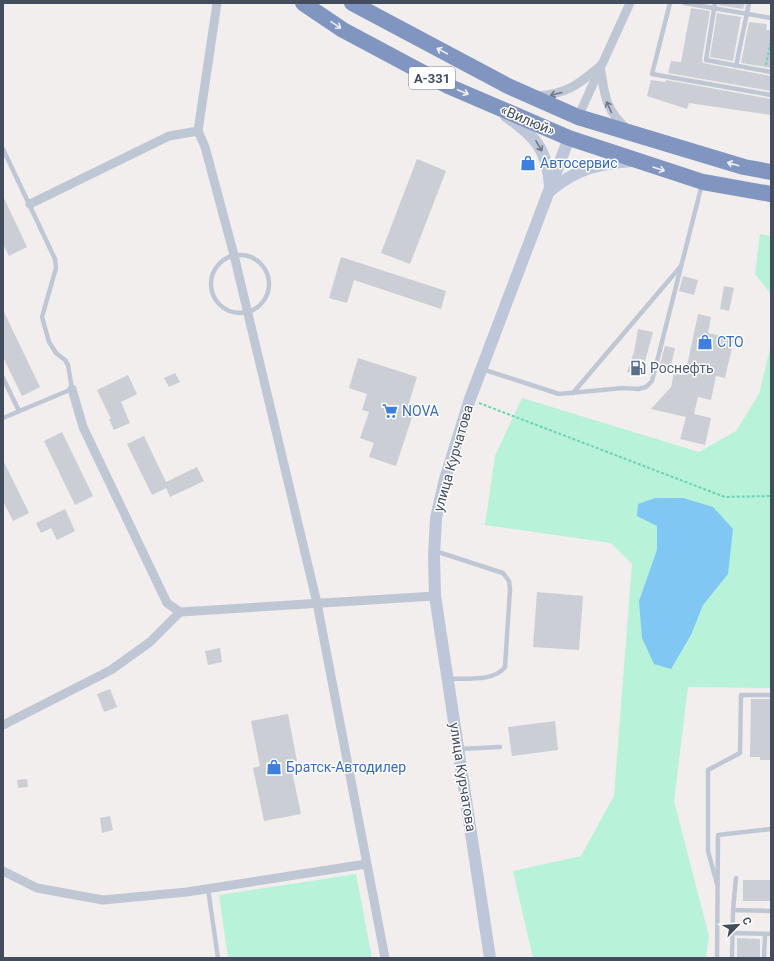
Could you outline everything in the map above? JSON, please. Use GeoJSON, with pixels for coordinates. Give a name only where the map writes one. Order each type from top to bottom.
{"type":"FeatureCollection","features":[{"type":"Feature","properties":{"kind":"highway","name":"«Вилюй»"},"geometry":{"type":"LineString","coordinates":[[303,3],[350,34],[448,86],[569,138],[635,161],[703,182],[771,194]]}},
{"type":"Feature","properties":{"kind":"highway","name":"«Вилюй»"},"geometry":{"type":"LineString","coordinates":[[352,3],[530,96],[578,117],[635,136],[744,167],[771,172]]}},
{"type":"Feature","properties":{"kind":"highway","name":"улица Курчатова"},"geometry":{"type":"LineString","coordinates":[[569,138],[578,117]]}},
{"type":"Feature","properties":{"kind":"main road"},"geometry":{"type":"LineString","coordinates":[[488,103],[527,131],[536,140],[546,160],[551,190]]}},
{"type":"Feature","properties":{"kind":"main road","name":"улица Курчатова"},"geometry":{"type":"LineString","coordinates":[[490,958],[435,596],[434,550],[436,518],[445,479],[470,399],[551,190],[569,138]]}},
{"type":"Feature","properties":{"kind":"main road"},"geometry":{"type":"LineString","coordinates":[[551,190],[563,180],[584,169],[608,163],[635,161]]}},
{"type":"Feature","properties":{"kind":"street"},"geometry":{"type":"LineString","coordinates":[[217,3],[198,131],[205,147],[234,255],[317,603],[385,958]]}},
{"type":"Feature","properties":{"kind":"street"},"geometry":{"type":"LineString","coordinates":[[578,117],[630,3]]}},
{"type":"Feature","properties":{"kind":"street"},"geometry":{"type":"LineString","coordinates":[[530,96],[552,95],[566,91],[578,84],[600,66]]}},
{"type":"Feature","properties":{"kind":"street"},"geometry":{"type":"LineString","coordinates":[[600,66],[606,101],[610,110],[615,118],[635,136]]}},
{"type":"Feature","properties":{"kind":"street"},"geometry":{"type":"LineString","coordinates":[[30,204],[169,136],[198,131]]}},
{"type":"Feature","properties":{"kind":"street"},"geometry":{"type":"LineString","coordinates":[[72,389],[83,427],[167,603],[180,612],[435,596]]}},
{"type":"Feature","properties":{"kind":"street"},"geometry":{"type":"LineString","coordinates":[[3,725],[111,670],[150,642],[180,612]]}},
{"type":"Feature","properties":{"kind":"street"},"geometry":{"type":"LineString","coordinates":[[3,871],[38,888],[103,900],[208,889],[366,864]]}},
{"type":"Feature","properties":{"kind":"lane"},"geometry":{"type":"LineString","coordinates":[[670,3],[652,74],[771,95]]}},
{"type":"Feature","properties":{"kind":"lane"},"geometry":{"type":"LineString","coordinates":[[684,3],[714,6],[746,14],[771,18]]}},
{"type":"Feature","properties":{"kind":"lane"},"geometry":{"type":"LineString","coordinates":[[736,66],[749,3]]}},
{"type":"Feature","properties":{"kind":"lane"},"geometry":{"type":"LineString","coordinates":[[714,6],[706,60],[771,72]]}},
{"type":"Feature","properties":{"kind":"lane"},"geometry":{"type":"LineString","coordinates":[[3,149],[55,259],[56,268],[42,317],[45,330],[56,353],[65,360],[68,365],[72,389],[3,418]]}},
{"type":"Feature","properties":{"kind":"lane"},"geometry":{"type":"LineString","coordinates":[[482,369],[559,394],[623,388],[638,389],[646,387],[652,381],[703,182]]}},
{"type":"Feature","properties":{"kind":"lane"},"geometry":{"type":"LineString","coordinates":[[234,255],[248,256],[260,262],[269,281],[269,288],[264,300],[254,310],[234,313],[217,303],[211,291],[211,278],[214,271],[222,261],[234,255]]}},
{"type":"Feature","properties":{"kind":"lane"},"geometry":{"type":"LineString","coordinates":[[572,392],[682,265]]}},
{"type":"Feature","properties":{"kind":"lane"},"geometry":{"type":"LineString","coordinates":[[3,378],[19,411]]}},
{"type":"Feature","properties":{"kind":"lane"},"geometry":{"type":"LineString","coordinates":[[434,550],[503,573],[509,581],[510,589],[505,667],[500,674],[492,677],[448,679]]}},
{"type":"Feature","properties":{"kind":"lane"},"geometry":{"type":"LineString","coordinates":[[717,884],[708,851],[708,770],[740,753],[741,695],[771,695]]}},
{"type":"Feature","properties":{"kind":"lane"},"geometry":{"type":"LineString","coordinates":[[459,749],[500,747]]}},
{"type":"Feature","properties":{"kind":"lane"},"geometry":{"type":"LineString","coordinates":[[717,958],[718,835],[771,829]]}},
{"type":"Feature","properties":{"kind":"lane"},"geometry":{"type":"LineString","coordinates":[[732,958],[733,910],[736,878]]}},
{"type":"Feature","properties":{"kind":"lane"},"geometry":{"type":"LineString","coordinates":[[208,889],[218,958]]}},
{"type":"Feature","properties":{"kind":"lane"},"geometry":{"type":"LineString","coordinates":[[733,910],[771,911]]}},
{"type":"Feature","properties":{"kind":"lane"},"geometry":{"type":"LineString","coordinates":[[732,933],[771,934]]}},
{"type":"Feature","properties":{"kind":"lane"},"geometry":{"type":"LineString","coordinates":[[764,958],[765,934]]}},
{"type":"Feature","properties":{"kind":"path"},"geometry":{"type":"LineString","coordinates":[[764,71],[771,41]]}},
{"type":"Feature","properties":{"kind":"path"},"geometry":{"type":"LineString","coordinates":[[470,399],[725,497],[771,496]]}},
{"type":"Feature","properties":{"kind":"green space"},"geometry":{"type":"Polygon","coordinates":[[[760,234],[771,236],[771,294],[755,274],[760,234]]]}},
{"type":"Feature","properties":{"kind":"green space"},"geometry":{"type":"Polygon","coordinates":[[[771,345],[771,688],[688,687],[674,801],[709,936],[706,958],[533,958],[513,871],[581,856],[614,796],[632,564],[611,543],[485,525],[495,456],[522,398],[699,452],[736,431],[759,394],[771,345]]]}},
{"type":"Feature","properties":{"kind":"green space"},"geometry":{"type":"Polygon","coordinates":[[[356,874],[372,958],[228,958],[219,895],[356,874]]]}},
{"type":"Feature","properties":{"kind":"water"},"geometry":{"type":"Polygon","coordinates":[[[655,498],[683,498],[713,507],[733,529],[728,574],[703,605],[691,635],[671,669],[654,664],[642,638],[639,601],[657,550],[657,526],[637,516],[638,504],[655,498]]]}},
{"type":"Feature","properties":{"kind":"building"},"geometry":{"type":"Polygon","coordinates":[[[719,3],[745,3],[743,9],[718,5],[719,3]]]}},
{"type":"Feature","properties":{"kind":"building"},"geometry":{"type":"Polygon","coordinates":[[[691,8],[710,11],[702,59],[703,63],[771,76],[771,91],[668,73],[671,61],[681,62],[691,8]]]}},
{"type":"Feature","properties":{"kind":"building"},"geometry":{"type":"Polygon","coordinates":[[[717,13],[741,17],[733,61],[710,57],[717,13]]]}},
{"type":"Feature","properties":{"kind":"building"},"geometry":{"type":"Polygon","coordinates":[[[749,22],[767,24],[766,30],[771,30],[771,68],[741,63],[749,22]]]}},
{"type":"Feature","properties":{"kind":"building"},"geometry":{"type":"Polygon","coordinates":[[[651,80],[665,82],[666,80],[771,99],[771,115],[689,103],[687,109],[647,96],[651,80]]]}},
{"type":"Feature","properties":{"kind":"building"},"geometry":{"type":"Polygon","coordinates":[[[417,159],[446,171],[410,264],[381,253],[417,159]]]}},
{"type":"Feature","properties":{"kind":"building"},"geometry":{"type":"Polygon","coordinates":[[[3,196],[27,247],[9,256],[3,244],[3,196]]]}},
{"type":"Feature","properties":{"kind":"building"},"geometry":{"type":"Polygon","coordinates":[[[341,257],[446,291],[441,309],[354,280],[347,303],[329,298],[341,257]]]}},
{"type":"Feature","properties":{"kind":"building"},"geometry":{"type":"Polygon","coordinates":[[[683,276],[698,280],[694,295],[679,291],[683,276]]]}},
{"type":"Feature","properties":{"kind":"building"},"geometry":{"type":"Polygon","coordinates":[[[724,286],[734,288],[729,311],[720,309],[724,286]]]}},
{"type":"Feature","properties":{"kind":"building"},"geometry":{"type":"Polygon","coordinates":[[[3,310],[40,387],[22,396],[3,357],[3,310]]]}},
{"type":"Feature","properties":{"kind":"building"},"geometry":{"type":"Polygon","coordinates":[[[698,314],[711,317],[708,333],[734,339],[725,378],[716,376],[711,400],[698,397],[694,414],[711,418],[705,445],[680,439],[686,417],[651,409],[671,387],[674,373],[685,375],[698,314]]]}},
{"type":"Feature","properties":{"kind":"building"},"geometry":{"type":"Polygon","coordinates":[[[638,329],[653,332],[641,376],[627,372],[634,352],[638,329]]]}},
{"type":"Feature","properties":{"kind":"building"},"geometry":{"type":"Polygon","coordinates":[[[665,346],[675,348],[671,366],[660,364],[665,346]]]}},
{"type":"Feature","properties":{"kind":"building","name":"NOVA"},"geometry":{"type":"Polygon","coordinates":[[[358,358],[417,377],[409,403],[416,405],[396,466],[369,457],[374,443],[360,438],[369,412],[362,410],[367,394],[349,388],[358,358]]]}},
{"type":"Feature","properties":{"kind":"building"},"geometry":{"type":"Polygon","coordinates":[[[175,373],[180,382],[169,387],[164,378],[175,373]]]}},
{"type":"Feature","properties":{"kind":"building"},"geometry":{"type":"Polygon","coordinates":[[[128,375],[137,394],[121,402],[130,423],[114,430],[109,419],[111,419],[97,390],[128,375]]]}},
{"type":"Feature","properties":{"kind":"building"},"geometry":{"type":"Polygon","coordinates":[[[62,432],[93,496],[75,505],[44,441],[62,432]]]}},
{"type":"Feature","properties":{"kind":"building"},"geometry":{"type":"Polygon","coordinates":[[[144,436],[166,482],[197,467],[204,481],[170,497],[166,488],[152,495],[127,444],[144,436]]]}},
{"type":"Feature","properties":{"kind":"building"},"geometry":{"type":"Polygon","coordinates":[[[3,460],[29,513],[13,521],[3,501],[3,460]]]}},
{"type":"Feature","properties":{"kind":"building"},"geometry":{"type":"Polygon","coordinates":[[[65,509],[75,531],[57,540],[51,528],[41,533],[36,523],[65,509]]]}},
{"type":"Feature","properties":{"kind":"building"},"geometry":{"type":"Polygon","coordinates":[[[537,592],[583,596],[579,650],[533,647],[537,592]]]}},
{"type":"Feature","properties":{"kind":"building"},"geometry":{"type":"Polygon","coordinates":[[[220,648],[222,662],[208,665],[205,651],[220,648]]]}},
{"type":"Feature","properties":{"kind":"building"},"geometry":{"type":"Polygon","coordinates":[[[110,689],[117,707],[104,712],[97,694],[110,689]]]}},
{"type":"Feature","properties":{"kind":"building"},"geometry":{"type":"Polygon","coordinates":[[[751,699],[771,699],[771,760],[760,760],[760,757],[750,757],[751,699]]]}},
{"type":"Feature","properties":{"kind":"building","name":"Братск-Автодилер"},"geometry":{"type":"Polygon","coordinates":[[[288,714],[297,761],[290,762],[301,814],[264,821],[253,768],[260,766],[251,721],[288,714]]]}},
{"type":"Feature","properties":{"kind":"building"},"geometry":{"type":"Polygon","coordinates":[[[555,721],[558,750],[512,756],[508,727],[555,721]]]}},
{"type":"Feature","properties":{"kind":"building"},"geometry":{"type":"Polygon","coordinates":[[[27,779],[28,787],[18,788],[17,780],[27,779]]]}},
{"type":"Feature","properties":{"kind":"building"},"geometry":{"type":"Polygon","coordinates":[[[110,816],[113,830],[102,833],[100,818],[110,816]]]}},
{"type":"Feature","properties":{"kind":"building"},"geometry":{"type":"Polygon","coordinates":[[[743,880],[771,880],[771,901],[743,901],[743,880]]]}},
{"type":"Feature","properties":{"kind":"building"},"geometry":{"type":"Polygon","coordinates":[[[737,938],[760,939],[760,958],[737,958],[737,938]]]}},
{"type":"Feature","properties":{"kind":"place","name":"Автосервис"},"geometry":{"type":"Point","coordinates":[528,163]}},
{"type":"Feature","properties":{"kind":"place","name":"СТО"},"geometry":{"type":"Point","coordinates":[705,342]}},
{"type":"Feature","properties":{"kind":"place","name":"Роснефть"},"geometry":{"type":"Point","coordinates":[638,368]}},
{"type":"Feature","properties":{"kind":"place","name":"NOVA"},"geometry":{"type":"Point","coordinates":[390,411]}},
{"type":"Feature","properties":{"kind":"place","name":"Братск-Автодилер"},"geometry":{"type":"Point","coordinates":[274,767]}}]}
